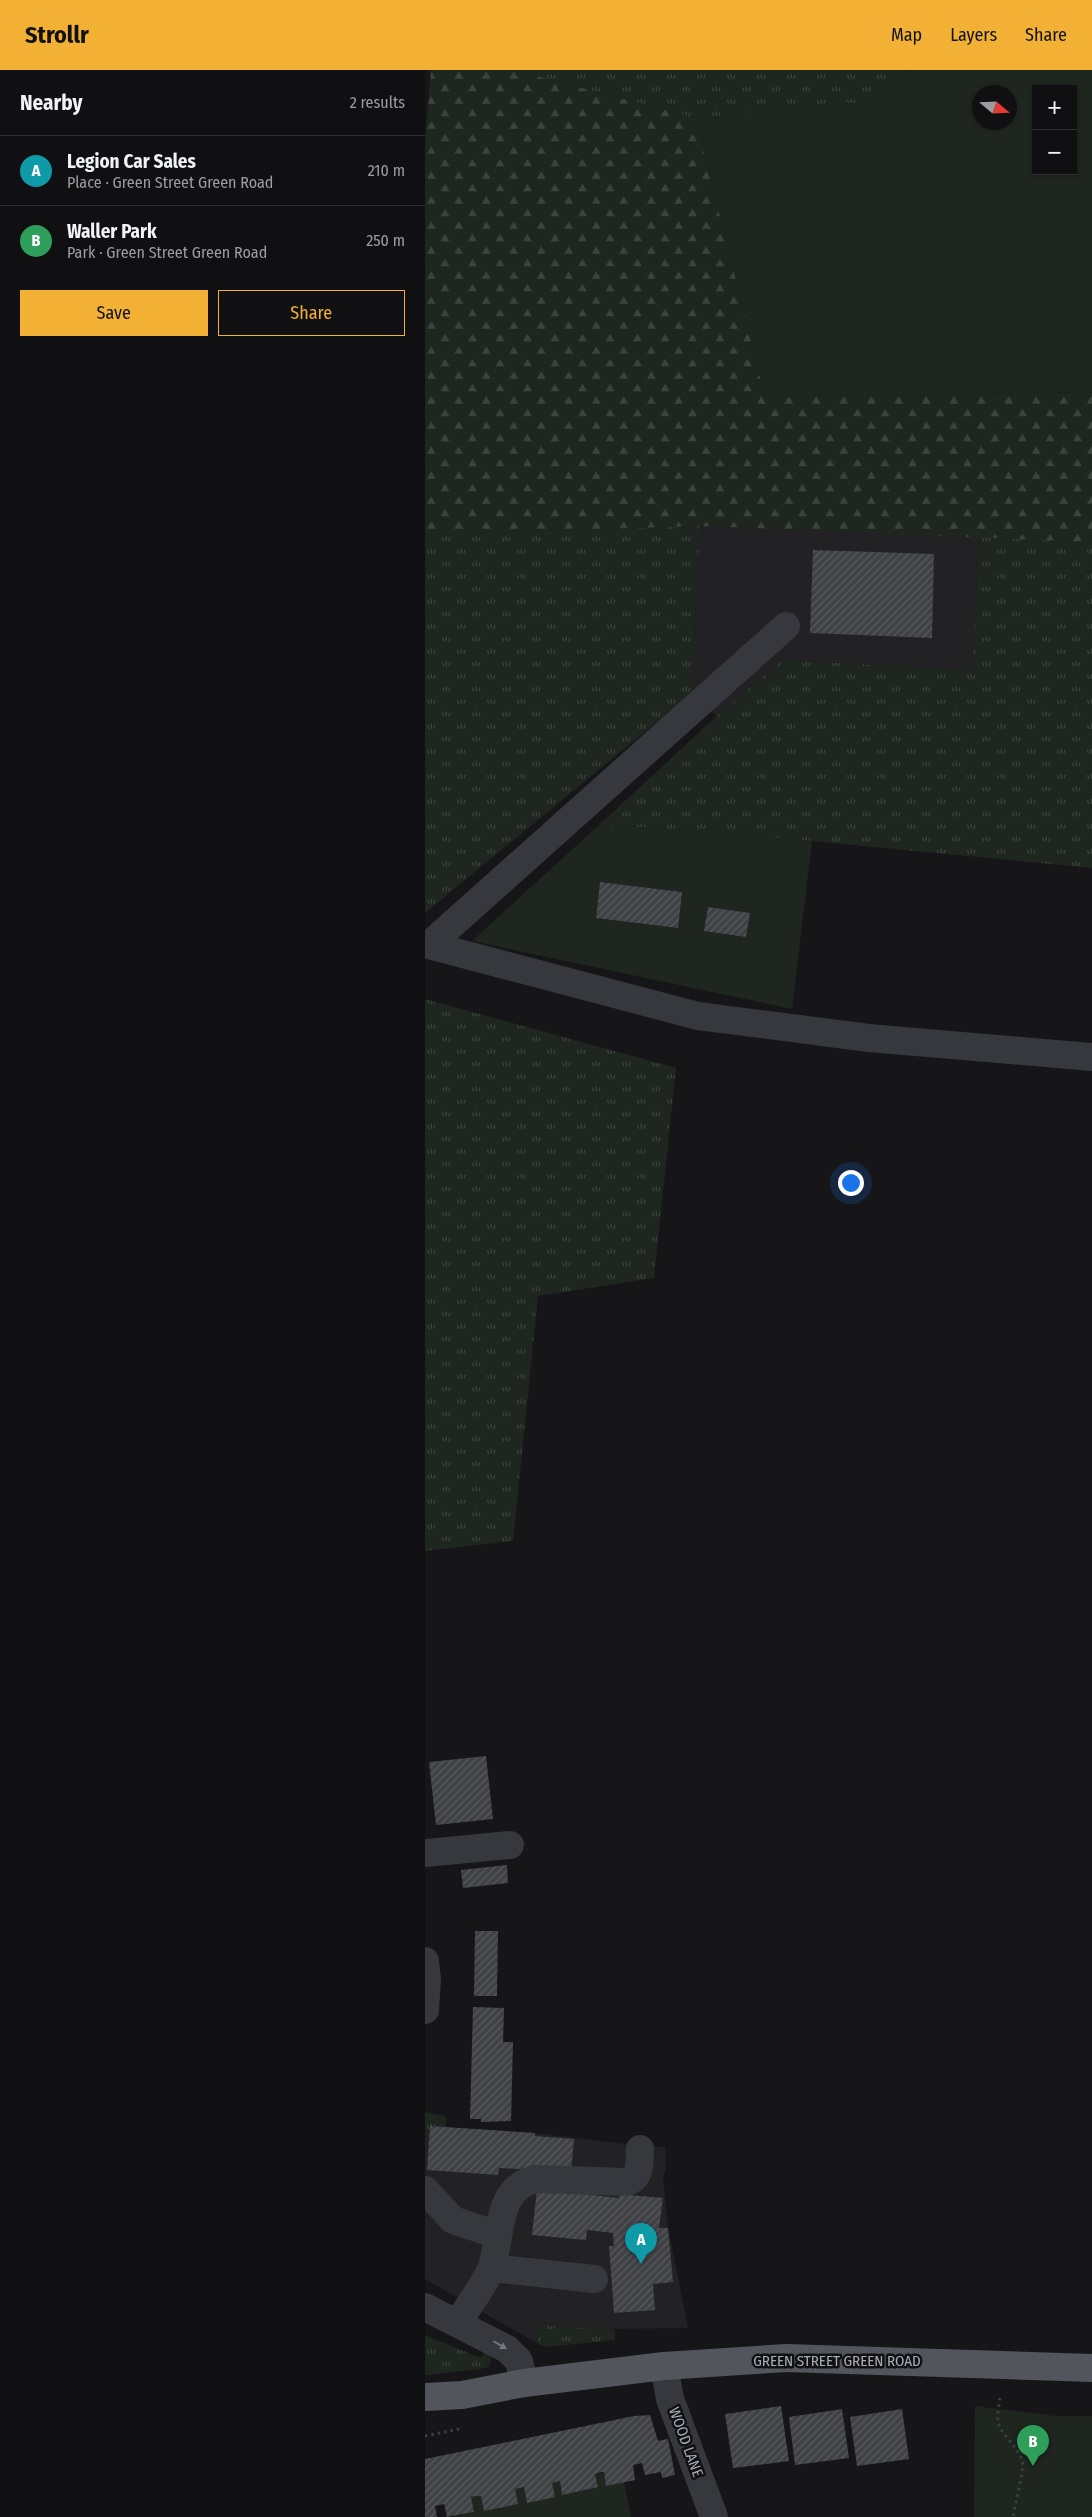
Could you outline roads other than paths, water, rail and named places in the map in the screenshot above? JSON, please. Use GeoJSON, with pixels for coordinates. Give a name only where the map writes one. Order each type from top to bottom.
{"type":"FeatureCollection","features":[{"type":"Feature","properties":{"kind":"main road","name":"GREEN STREET GREEN ROAD"},"geometry":{"type":"LineString","coordinates":[[425,2397],[462,2395],[524,2383],[664,2366],[786,2358],[1092,2368]]}},
{"type":"Feature","properties":{"kind":"street"},"geometry":{"type":"LineString","coordinates":[[427,944],[786,626]]}},
{"type":"Feature","properties":{"kind":"street"},"geometry":{"type":"LineString","coordinates":[[427,944],[698,1016],[869,1038],[1092,1057]]}},
{"type":"Feature","properties":{"kind":"street"},"geometry":{"type":"LineString","coordinates":[[425,1853],[511,1845]]}},
{"type":"Feature","properties":{"kind":"street"},"geometry":{"type":"LineString","coordinates":[[425,1961],[427,1979],[425,2010]]}},
{"type":"Feature","properties":{"kind":"street"},"geometry":{"type":"LineString","coordinates":[[458,2323],[492,2268],[507,2198],[530,2180],[634,2180],[638,2176],[640,2149]]}},
{"type":"Feature","properties":{"kind":"street"},"geometry":{"type":"LineString","coordinates":[[425,2190],[446,2215],[453,2220],[498,2235]]}},
{"type":"Feature","properties":{"kind":"street"},"geometry":{"type":"LineString","coordinates":[[492,2268],[594,2279]]}},
{"type":"Feature","properties":{"kind":"street"},"geometry":{"type":"LineString","coordinates":[[425,2307],[512,2353],[519,2361],[524,2383]]}},
{"type":"Feature","properties":{"kind":"street","name":"WOOD LANE"},"geometry":{"type":"LineString","coordinates":[[664,2366],[670,2399],[714,2517]]}},
{"type":"Feature","properties":{"kind":"place","name":"Legion Car Sales"},"geometry":{"type":"Point","coordinates":[641,2264]}},
{"type":"Feature","properties":{"kind":"place","name":"Waller Park"},"geometry":{"type":"Point","coordinates":[1033,2466]}}]}
